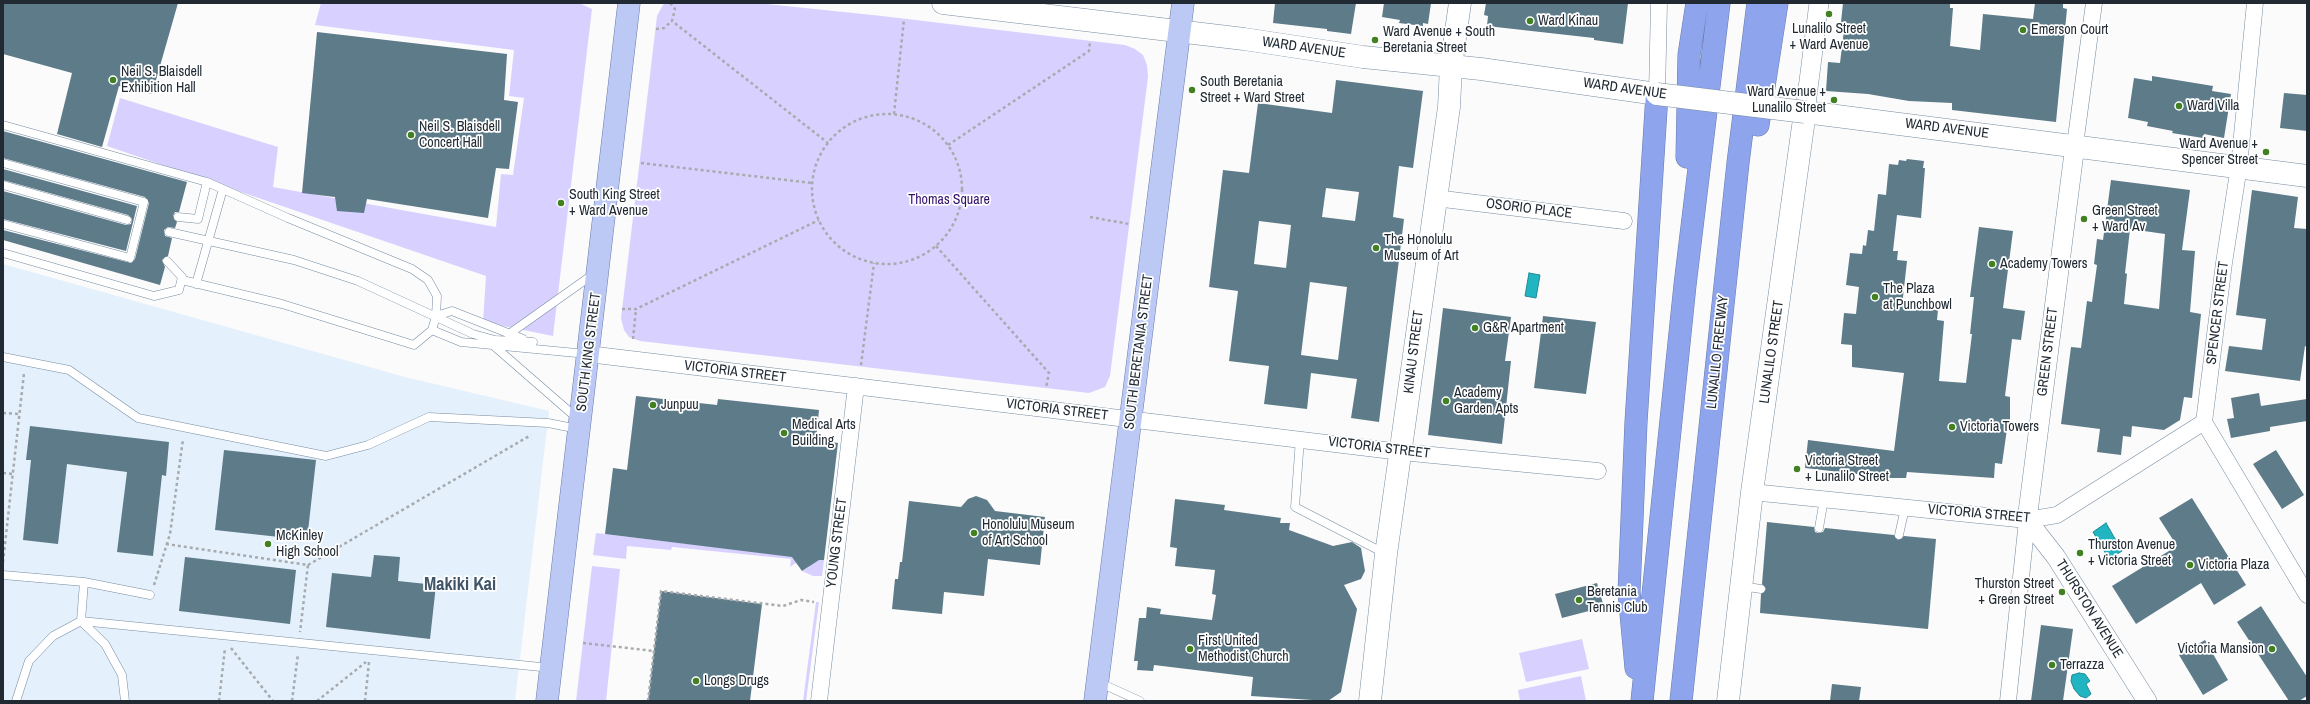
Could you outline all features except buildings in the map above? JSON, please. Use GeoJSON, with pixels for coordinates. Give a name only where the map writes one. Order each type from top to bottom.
{"type":"FeatureCollection","features":[{"type":"Feature","properties":{"kind":"highway"},"geometry":{"type":"LineString","coordinates":[[1685,285],[1689,55],[1697,3]]}},
{"type":"Feature","properties":{"kind":"highway"},"geometry":{"type":"LineString","coordinates":[[1642,701],[1685,285],[1719,3]]}},
{"type":"Feature","properties":{"kind":"highway","name":"LUNALILO FREEWAY"},"geometry":{"type":"LineString","coordinates":[[1681,701],[1738,163],[1758,3]]}},
{"type":"Feature","properties":{"kind":"highway"},"geometry":{"type":"LineString","coordinates":[[1715,384],[1777,3]]}},
{"type":"Feature","properties":{"kind":"highway"},"geometry":{"type":"LineString","coordinates":[[1639,701],[1629,592],[1636,422],[1657,94]]}},
{"type":"Feature","properties":{"kind":"highway"},"geometry":{"type":"LineString","coordinates":[[1693,701],[1704,483]]}},
{"type":"Feature","properties":{"kind":"main road","name":"SOUTH KING STREET"},"geometry":{"type":"LineString","coordinates":[[547,701],[630,3]]}},
{"type":"Feature","properties":{"kind":"main road","name":"WARD AVENUE"},"geometry":{"type":"LineString","coordinates":[[943,3],[1179,32],[1363,57],[1451,66],[1657,94],[2075,145],[2307,176]]}},
{"type":"Feature","properties":{"kind":"main road","name":"SOUTH BERETANIA STREET"},"geometry":{"type":"LineString","coordinates":[[1096,691],[1183,3]]}},
{"type":"Feature","properties":{"kind":"main road","name":"KINAU STREET"},"geometry":{"type":"LineString","coordinates":[[1370,701],[1386,554],[1435,198],[1449,108],[1451,66],[1460,3]]}},
{"type":"Feature","properties":{"kind":"main road","name":"LUNALILO STREET"},"geometry":{"type":"LineString","coordinates":[[1728,701],[1751,587],[1752,492],[1805,112]]}},
{"type":"Feature","properties":{"kind":"street"},"geometry":{"type":"LineString","coordinates":[[1657,94],[1659,3]]}},
{"type":"Feature","properties":{"kind":"street","name":"LUNALILO STREET"},"geometry":{"type":"LineString","coordinates":[[1805,112],[1819,3]]}},
{"type":"Feature","properties":{"kind":"street","name":"GREEN STREET"},"geometry":{"type":"LineString","coordinates":[[2008,701],[2027,520],[2094,3]]}},
{"type":"Feature","properties":{"kind":"street","name":"SPENCER STREET"},"geometry":{"type":"LineString","coordinates":[[2204,422],[2238,166],[2255,3]]}},
{"type":"Feature","properties":{"kind":"street","name":"OSORIO PLACE"},"geometry":{"type":"LineString","coordinates":[[1435,198],[1624,220]]}},
{"type":"Feature","properties":{"kind":"street","name":"VICTORIA STREET"},"geometry":{"type":"LineString","coordinates":[[588,354],[1131,418],[1401,452],[1598,470]]}},
{"type":"Feature","properties":{"kind":"street","name":"YOUNG STREET"},"geometry":{"type":"LineString","coordinates":[[818,701],[856,386]]}},
{"type":"Feature","properties":{"kind":"street"},"geometry":{"type":"LineString","coordinates":[[2204,422],[2307,595]]}},
{"type":"Feature","properties":{"kind":"street","name":"VICTORIA STREET"},"geometry":{"type":"LineString","coordinates":[[1752,492],[2027,520],[2057,515],[2204,422]]}},
{"type":"Feature","properties":{"kind":"street","name":"THURSTON AVENUE"},"geometry":{"type":"LineString","coordinates":[[2027,520],[2056,557],[2147,701]]}},
{"type":"Feature","properties":{"kind":"lane"},"geometry":{"type":"LineString","coordinates":[[3,125],[207,182],[412,269],[428,280],[437,296],[436,316],[432,330],[414,345],[282,304],[182,280]]}},
{"type":"Feature","properties":{"kind":"lane"},"geometry":{"type":"LineString","coordinates":[[3,163],[144,202],[130,258],[3,224]]}},
{"type":"Feature","properties":{"kind":"lane"},"geometry":{"type":"LineString","coordinates":[[178,217],[198,219],[207,182]]}},
{"type":"Feature","properties":{"kind":"lane"},"geometry":{"type":"LineString","coordinates":[[3,185],[127,220]]}},
{"type":"Feature","properties":{"kind":"lane"},"geometry":{"type":"LineString","coordinates":[[196,284],[223,189]]}},
{"type":"Feature","properties":{"kind":"lane"},"geometry":{"type":"LineString","coordinates":[[169,232],[294,260],[358,281],[436,316],[461,329],[484,338],[533,342]]}},
{"type":"Feature","properties":{"kind":"lane"},"geometry":{"type":"LineString","coordinates":[[3,253],[154,296],[179,290],[182,278],[167,261]]}},
{"type":"Feature","properties":{"kind":"lane"},"geometry":{"type":"LineString","coordinates":[[509,334],[598,270]]}},
{"type":"Feature","properties":{"kind":"lane"},"geometry":{"type":"LineString","coordinates":[[436,316],[452,311],[509,334],[556,350]]}},
{"type":"Feature","properties":{"kind":"lane"},"geometry":{"type":"LineString","coordinates":[[432,330],[461,342],[588,354]]}},
{"type":"Feature","properties":{"kind":"lane"},"geometry":{"type":"LineString","coordinates":[[494,346],[580,425]]}},
{"type":"Feature","properties":{"kind":"lane"},"geometry":{"type":"LineString","coordinates":[[3,357],[70,370],[138,418],[326,456],[368,445],[429,417],[580,425]]}},
{"type":"Feature","properties":{"kind":"lane"},"geometry":{"type":"LineString","coordinates":[[1300,439],[1295,507],[1386,554]]}},
{"type":"Feature","properties":{"kind":"lane"},"geometry":{"type":"LineString","coordinates":[[1819,528],[1824,500]]}},
{"type":"Feature","properties":{"kind":"lane"},"geometry":{"type":"LineString","coordinates":[[1899,535],[1904,508]]}},
{"type":"Feature","properties":{"kind":"lane"},"geometry":{"type":"LineString","coordinates":[[3,575],[84,582],[150,595]]}},
{"type":"Feature","properties":{"kind":"lane"},"geometry":{"type":"LineString","coordinates":[[81,621],[84,582]]}},
{"type":"Feature","properties":{"kind":"lane"},"geometry":{"type":"LineString","coordinates":[[81,621],[106,644],[122,675],[125,701]]}},
{"type":"Feature","properties":{"kind":"lane"},"geometry":{"type":"LineString","coordinates":[[16,701],[29,661],[53,636],[81,621],[551,668]]}},
{"type":"Feature","properties":{"kind":"lane"},"geometry":{"type":"LineString","coordinates":[[1096,691],[1140,701]]}},
{"type":"Feature","properties":{"kind":"path"},"geometry":{"type":"LineString","coordinates":[[656,29],[664,28],[672,21],[675,9],[670,3]]}},
{"type":"Feature","properties":{"kind":"path"},"geometry":{"type":"LineString","coordinates":[[894,114],[904,19]]}},
{"type":"Feature","properties":{"kind":"path"},"geometry":{"type":"LineString","coordinates":[[672,21],[828,143]]}},
{"type":"Feature","properties":{"kind":"path"},"geometry":{"type":"LineString","coordinates":[[948,145],[1089,51],[1090,41]]}},
{"type":"Feature","properties":{"kind":"path"},"geometry":{"type":"LineString","coordinates":[[894,114],[914,119],[933,130],[948,145],[957,162],[962,180],[962,199],[958,214],[951,228],[936,246],[911,260],[893,264],[874,263],[844,250],[832,239],[820,220],[814,205],[812,183],[817,162],[828,143],[846,126],[869,116],[894,114]]}},
{"type":"Feature","properties":{"kind":"path"},"geometry":{"type":"LineString","coordinates":[[641,163],[812,183]]}},
{"type":"Feature","properties":{"kind":"path"},"geometry":{"type":"LineString","coordinates":[[1090,217],[1129,224]]}},
{"type":"Feature","properties":{"kind":"path"},"geometry":{"type":"LineString","coordinates":[[622,309],[636,309],[820,220]]}},
{"type":"Feature","properties":{"kind":"path"},"geometry":{"type":"LineString","coordinates":[[936,246],[1049,372],[1046,388]]}},
{"type":"Feature","properties":{"kind":"path"},"geometry":{"type":"LineString","coordinates":[[861,365],[874,263]]}},
{"type":"Feature","properties":{"kind":"path"},"geometry":{"type":"LineString","coordinates":[[633,339],[636,309]]}},
{"type":"Feature","properties":{"kind":"path"},"geometry":{"type":"LineString","coordinates":[[3,562],[25,361]]}},
{"type":"Feature","properties":{"kind":"path"},"geometry":{"type":"LineString","coordinates":[[3,413],[20,414]]}},
{"type":"Feature","properties":{"kind":"path"},"geometry":{"type":"LineString","coordinates":[[150,595],[170,534],[185,428]]}},
{"type":"Feature","properties":{"kind":"path"},"geometry":{"type":"LineString","coordinates":[[166,544],[308,565],[536,433]]}},
{"type":"Feature","properties":{"kind":"path"},"geometry":{"type":"LineString","coordinates":[[3,473],[13,474]]}},
{"type":"Feature","properties":{"kind":"path"},"geometry":{"type":"LineString","coordinates":[[3,529],[7,526]]}},
{"type":"Feature","properties":{"kind":"path"},"geometry":{"type":"LineString","coordinates":[[299,634],[308,565]]}},
{"type":"Feature","properties":{"kind":"path"},"geometry":{"type":"LineString","coordinates":[[648,701],[661,592],[782,606],[801,600],[819,602]]}},
{"type":"Feature","properties":{"kind":"path"},"geometry":{"type":"LineString","coordinates":[[219,701],[226,642],[273,701]]}},
{"type":"Feature","properties":{"kind":"path"},"geometry":{"type":"LineString","coordinates":[[583,643],[654,651]]}},
{"type":"Feature","properties":{"kind":"path"},"geometry":{"type":"LineString","coordinates":[[292,701],[298,651]]}},
{"type":"Feature","properties":{"kind":"path"},"geometry":{"type":"LineString","coordinates":[[317,701],[370,660],[365,701]]}},
{"type":"Feature","properties":{"kind":"shaded area","name":"McKinley High School"},"geometry":{"type":"Polygon","coordinates":[[[3,264],[405,377],[549,411],[515,701],[3,701],[3,264]]]}},
{"type":"Feature","properties":{"kind":"green space"},"geometry":{"type":"Polygon","coordinates":[[[321,3],[579,3],[592,9],[553,336],[483,322],[486,276],[107,146],[120,98],[278,147],[273,187],[496,227],[501,174],[513,175],[524,98],[509,96],[514,50],[315,25],[321,3]]]}},
{"type":"Feature","properties":{"kind":"green space","name":"Thomas Square"},"geometry":{"type":"Polygon","coordinates":[[[664,3],[757,3],[882,16],[1125,45],[1135,49],[1143,55],[1147,65],[1148,77],[1110,376],[1105,387],[1089,393],[640,341],[629,337],[624,330],[621,318],[657,16],[664,3]]]}},
{"type":"Feature","properties":{"kind":"green space"},"geometry":{"type":"Polygon","coordinates":[[[596,533],[824,560],[822,576],[813,576],[802,571],[809,567],[803,558],[790,567],[791,559],[672,547],[671,550],[627,546],[626,559],[593,555],[596,533]]]}},
{"type":"Feature","properties":{"kind":"green space"},"geometry":{"type":"Polygon","coordinates":[[[592,566],[620,569],[606,701],[576,701],[592,566]]]}},
{"type":"Feature","properties":{"kind":"green space"},"geometry":{"type":"Polygon","coordinates":[[[816,602],[819,602],[806,701],[803,701],[816,602]]]}},
{"type":"Feature","properties":{"kind":"green space"},"geometry":{"type":"Polygon","coordinates":[[[1582,639],[1589,669],[1526,682],[1519,653],[1582,639]]]}},
{"type":"Feature","properties":{"kind":"green space"},"geometry":{"type":"Polygon","coordinates":[[[1581,676],[1586,701],[1520,701],[1518,690],[1581,676]]]}},
{"type":"Feature","properties":{"kind":"water"},"geometry":{"type":"Polygon","coordinates":[[[1529,273],[1540,275],[1536,298],[1525,296],[1529,273]]]}},
{"type":"Feature","properties":{"kind":"water"},"geometry":{"type":"Polygon","coordinates":[[[2106,523],[2122,551],[2109,559],[2093,532],[2106,523]]]}},
{"type":"Feature","properties":{"kind":"water"},"geometry":{"type":"Polygon","coordinates":[[[2079,673],[2085,674],[2090,681],[2086,684],[2091,694],[2086,698],[2080,696],[2074,689],[2071,681],[2072,675],[2079,673]]]}},
{"type":"Feature","properties":{"kind":"place","name":"Lunalilo Street + Ward Avenue"},"geometry":{"type":"Point","coordinates":[1829,14]}},
{"type":"Feature","properties":{"kind":"place","name":"Ward Kinau"},"geometry":{"type":"Point","coordinates":[1530,21]}},
{"type":"Feature","properties":{"kind":"place","name":"Emerson Court"},"geometry":{"type":"Point","coordinates":[2023,30]}},
{"type":"Feature","properties":{"kind":"place","name":"Ward Avenue + South Beretania Street"},"geometry":{"type":"Point","coordinates":[1375,40]}},
{"type":"Feature","properties":{"kind":"place","name":"Neil S. Blaisdell Exhibition Hall"},"geometry":{"type":"Point","coordinates":[113,80]}},
{"type":"Feature","properties":{"kind":"place","name":"South Beretania Street + Ward Street"},"geometry":{"type":"Point","coordinates":[1192,90]}},
{"type":"Feature","properties":{"kind":"place","name":"Ward Avenue + Lunalilo Street"},"geometry":{"type":"Point","coordinates":[1834,100]}},
{"type":"Feature","properties":{"kind":"place","name":"Ward Villa"},"geometry":{"type":"Point","coordinates":[2179,106]}},
{"type":"Feature","properties":{"kind":"place","name":"Neil S. Blaisdell Concert Hall"},"geometry":{"type":"Point","coordinates":[411,135]}},
{"type":"Feature","properties":{"kind":"place","name":"Ward Avenue + Spencer Street"},"geometry":{"type":"Point","coordinates":[2266,152]}},
{"type":"Feature","properties":{"kind":"place","name":"South King Street + Ward Avenue"},"geometry":{"type":"Point","coordinates":[561,203]}},
{"type":"Feature","properties":{"kind":"place","name":"Green Street + Ward Av"},"geometry":{"type":"Point","coordinates":[2084,219]}},
{"type":"Feature","properties":{"kind":"place","name":"The Honolulu Museum of Art"},"geometry":{"type":"Point","coordinates":[1376,248]}},
{"type":"Feature","properties":{"kind":"place","name":"Academy Towers"},"geometry":{"type":"Point","coordinates":[1992,264]}},
{"type":"Feature","properties":{"kind":"place","name":"The Plaza at Punchbowl"},"geometry":{"type":"Point","coordinates":[1875,297]}},
{"type":"Feature","properties":{"kind":"place","name":"G&R Apartment"},"geometry":{"type":"Point","coordinates":[1475,328]}},
{"type":"Feature","properties":{"kind":"place","name":"Academy Garden Apts"},"geometry":{"type":"Point","coordinates":[1446,401]}},
{"type":"Feature","properties":{"kind":"place","name":"Junpuu"},"geometry":{"type":"Point","coordinates":[653,405]}},
{"type":"Feature","properties":{"kind":"place","name":"Victoria Towers"},"geometry":{"type":"Point","coordinates":[1952,427]}},
{"type":"Feature","properties":{"kind":"place","name":"Medical Arts Building"},"geometry":{"type":"Point","coordinates":[784,433]}},
{"type":"Feature","properties":{"kind":"place","name":"Victoria Street + Lunalilo Street"},"geometry":{"type":"Point","coordinates":[1797,469]}},
{"type":"Feature","properties":{"kind":"place","name":"Honolulu Museum of Art School"},"geometry":{"type":"Point","coordinates":[974,533]}},
{"type":"Feature","properties":{"kind":"place","name":"McKinley High School"},"geometry":{"type":"Point","coordinates":[268,544]}},
{"type":"Feature","properties":{"kind":"place","name":"Thurston Avenue + Victoria Street"},"geometry":{"type":"Point","coordinates":[2080,553]}},
{"type":"Feature","properties":{"kind":"place","name":"Victoria Plaza"},"geometry":{"type":"Point","coordinates":[2190,565]}},
{"type":"Feature","properties":{"kind":"place","name":"Thurston Street + Green Street"},"geometry":{"type":"Point","coordinates":[2062,592]}},
{"type":"Feature","properties":{"kind":"place","name":"Beretania Tennis Club"},"geometry":{"type":"Point","coordinates":[1579,600]}},
{"type":"Feature","properties":{"kind":"place","name":"First United Methodist Church"},"geometry":{"type":"Point","coordinates":[1190,649]}},
{"type":"Feature","properties":{"kind":"place","name":"Victoria Mansion"},"geometry":{"type":"Point","coordinates":[2272,649]}},
{"type":"Feature","properties":{"kind":"place","name":"Terrazza"},"geometry":{"type":"Point","coordinates":[2052,665]}},
{"type":"Feature","properties":{"kind":"place","name":"Longs Drugs"},"geometry":{"type":"Point","coordinates":[696,681]}},
{"type":"Feature","properties":{"kind":"district","name":"Makiki Kai"},"geometry":{"type":"Point","coordinates":[460,585]}}]}
